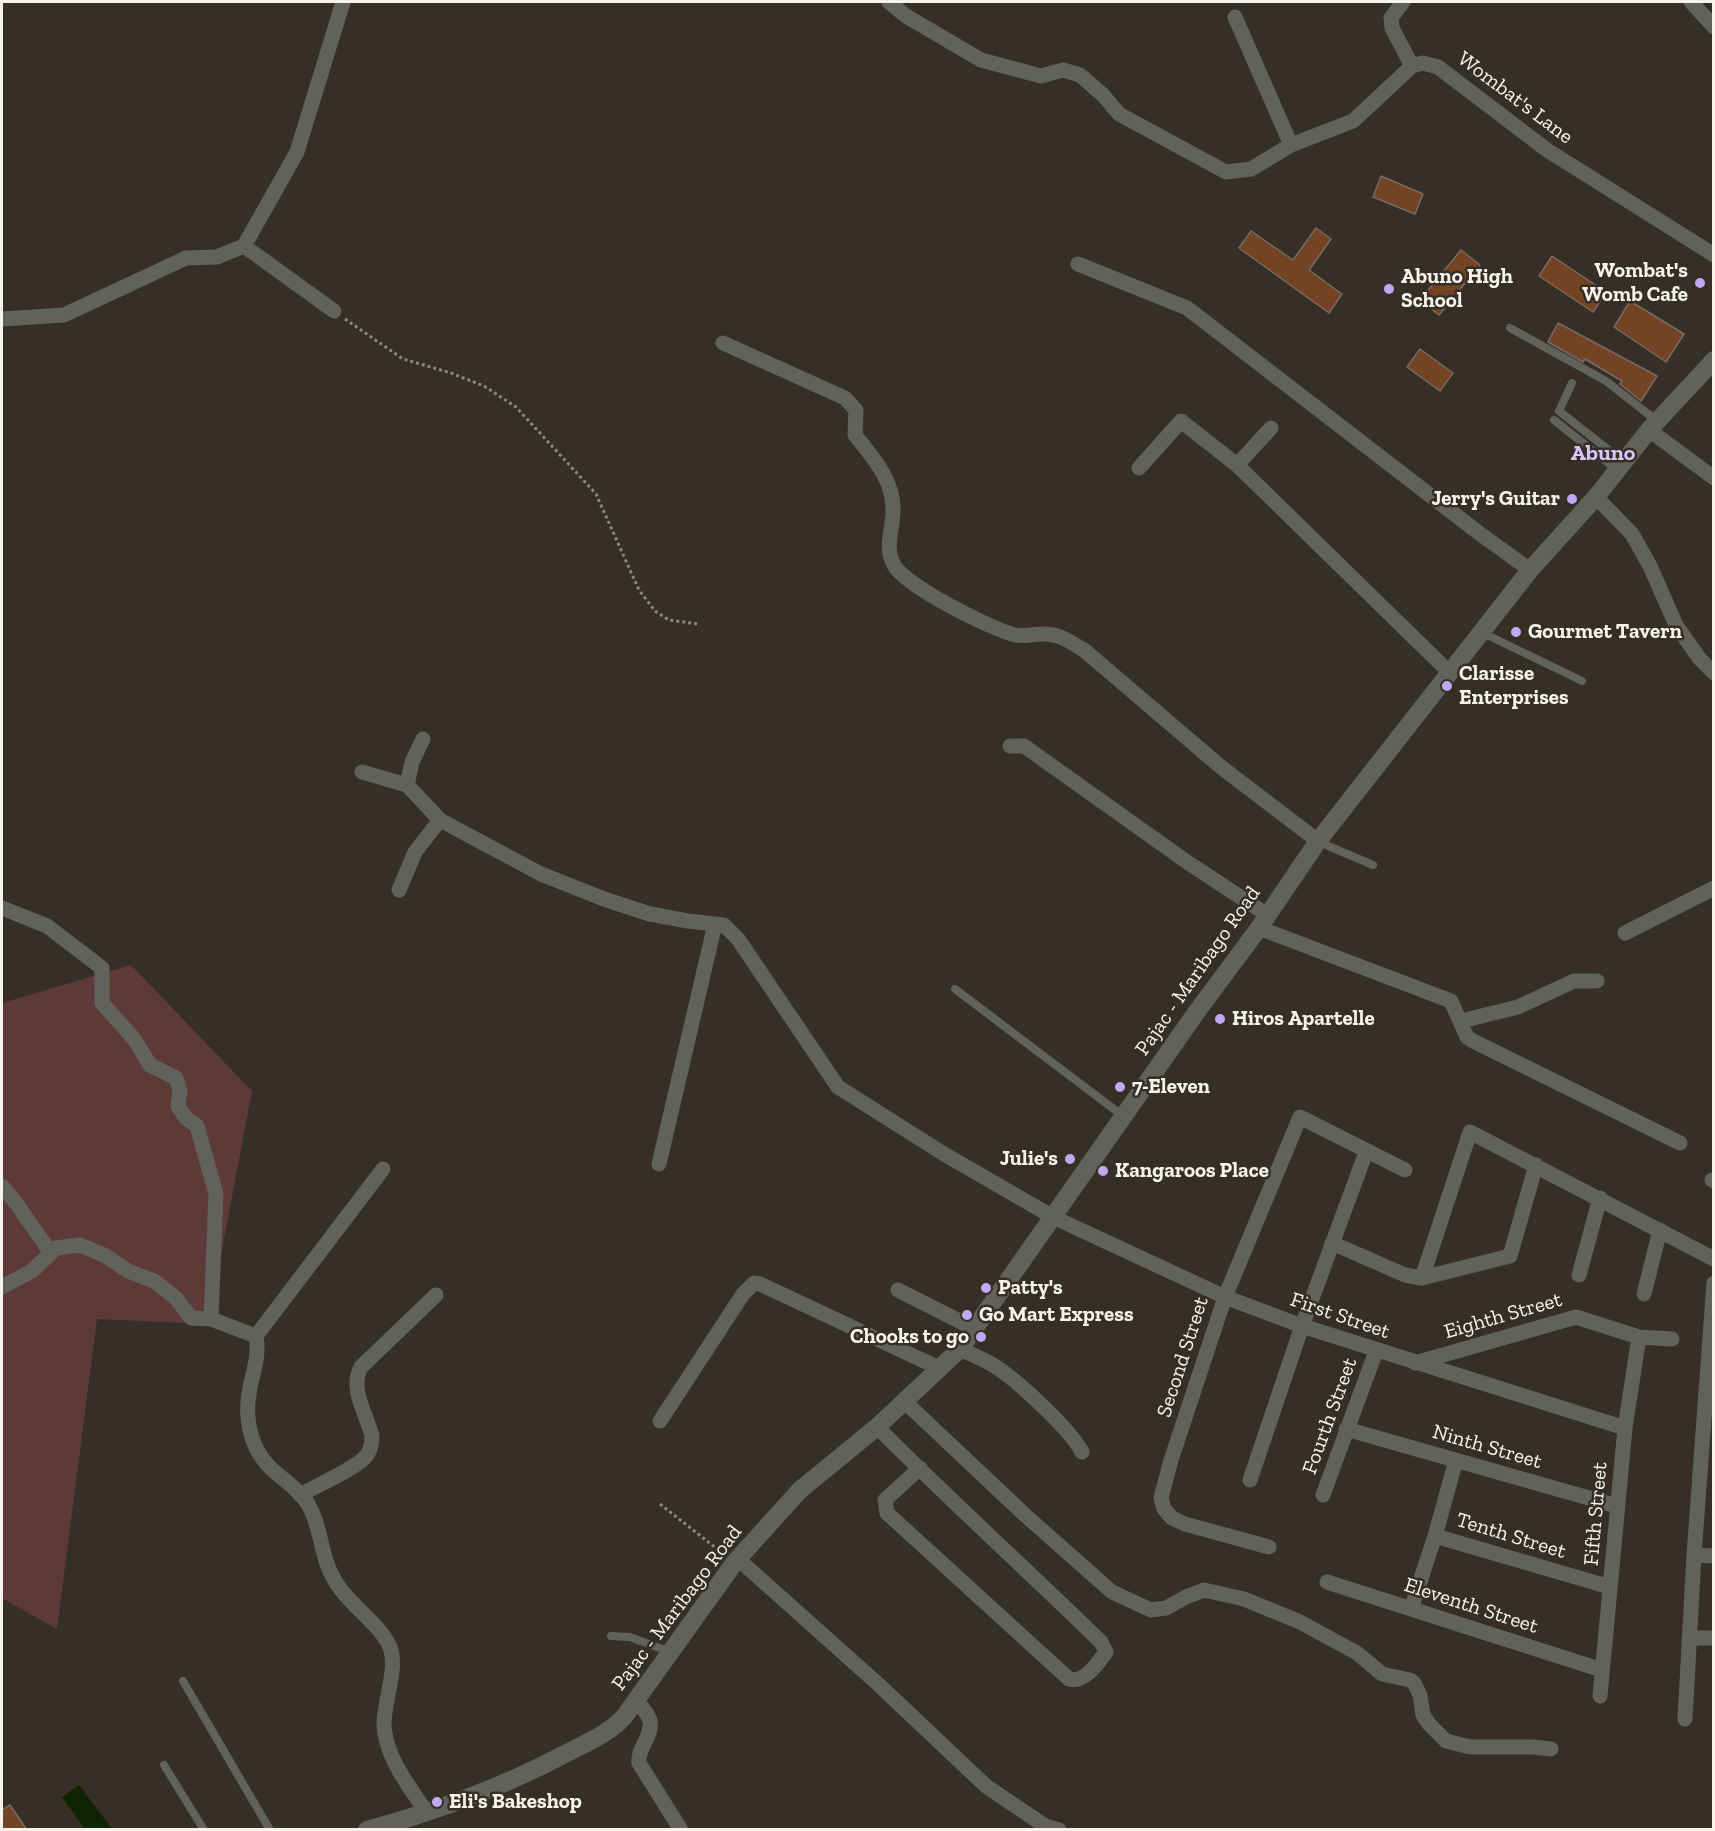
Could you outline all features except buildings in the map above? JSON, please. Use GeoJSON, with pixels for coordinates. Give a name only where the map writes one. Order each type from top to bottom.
{"type":"FeatureCollection","features":[{"type":"Feature","properties":{"kind":"street"},"geometry":{"type":"LineString","coordinates":[[2,319],[64,315],[186,258],[217,257],[244,246],[297,152],[343,2]]}},
{"type":"Feature","properties":{"kind":"street"},"geometry":{"type":"LineString","coordinates":[[889,2],[906,16],[981,60],[1041,76],[1062,70],[1080,75],[1103,95],[1119,114],[1226,172],[1251,169],[1291,146],[1353,121],[1412,66],[1392,28],[1391,18],[1404,2]]}},
{"type":"Feature","properties":{"kind":"street"},"geometry":{"type":"LineString","coordinates":[[1691,2],[1713,27]]}},
{"type":"Feature","properties":{"kind":"street"},"geometry":{"type":"LineString","coordinates":[[1235,17],[1291,146]]}},
{"type":"Feature","properties":{"kind":"street","name":"Wombat's Lane"},"geometry":{"type":"LineString","coordinates":[[1412,66],[1423,63],[1438,67],[1547,150],[1713,255]]}},
{"type":"Feature","properties":{"kind":"street"},"geometry":{"type":"LineString","coordinates":[[244,246],[334,311]]}},
{"type":"Feature","properties":{"kind":"street"},"geometry":{"type":"LineString","coordinates":[[1078,264],[1187,308],[1530,570]]}},
{"type":"Feature","properties":{"kind":"street"},"geometry":{"type":"LineString","coordinates":[[723,343],[845,398],[856,410],[855,435],[885,474],[894,509],[888,546],[894,566],[925,592],[988,625],[1017,636],[1045,633],[1061,636],[1084,650],[1221,767],[1318,841]]}},
{"type":"Feature","properties":{"kind":"street","name":"Pajac - Maribago Road"},"geometry":{"type":"LineString","coordinates":[[367,1830],[473,1797],[527,1774],[612,1729],[624,1717],[736,1561],[800,1490],[877,1427],[960,1349],[1318,841],[1530,570],[1596,497],[1653,425],[1713,360]]}},
{"type":"Feature","properties":{"kind":"street"},"geometry":{"type":"LineString","coordinates":[[1139,468],[1181,421],[1237,465],[1449,672]]}},
{"type":"Feature","properties":{"kind":"street"},"geometry":{"type":"LineString","coordinates":[[1653,425],[1713,478]]}},
{"type":"Feature","properties":{"kind":"street"},"geometry":{"type":"LineString","coordinates":[[1237,465],[1271,428]]}},
{"type":"Feature","properties":{"kind":"street"},"geometry":{"type":"LineString","coordinates":[[1596,497],[1632,534],[1650,566],[1676,625],[1699,658],[1713,673]]}},
{"type":"Feature","properties":{"kind":"street"},"geometry":{"type":"LineString","coordinates":[[406,785],[412,762],[423,739]]}},
{"type":"Feature","properties":{"kind":"street"},"geometry":{"type":"LineString","coordinates":[[1010,746],[1024,746],[1187,862],[1262,921],[1451,1001],[1467,1037],[1473,1041],[1680,1143]]}},
{"type":"Feature","properties":{"kind":"street"},"geometry":{"type":"LineString","coordinates":[[362,772],[406,785],[440,820],[541,873],[604,899],[650,914],[715,924],[659,1164]]}},
{"type":"Feature","properties":{"kind":"street"},"geometry":{"type":"LineString","coordinates":[[399,891],[415,852],[440,820]]}},
{"type":"Feature","properties":{"kind":"street"},"geometry":{"type":"LineString","coordinates":[[1624,933],[1713,888]]}},
{"type":"Feature","properties":{"kind":"street"},"geometry":{"type":"LineString","coordinates":[[2,908],[47,926],[102,968],[102,1003],[134,1039],[150,1065],[176,1078],[180,1092],[178,1106],[186,1118],[197,1126],[216,1194],[210,1319]]}},
{"type":"Feature","properties":{"kind":"street","name":"First Street"},"geometry":{"type":"LineString","coordinates":[[715,924],[724,925],[738,939],[838,1087],[944,1154],[1053,1217],[1225,1297],[1302,1326],[1625,1428]]}},
{"type":"Feature","properties":{"kind":"street"},"geometry":{"type":"LineString","coordinates":[[1461,1021],[1518,1007],[1575,981],[1597,981]]}},
{"type":"Feature","properties":{"kind":"street","name":"Second Street"},"geometry":{"type":"LineString","coordinates":[[1269,1547],[1185,1524],[1172,1518],[1164,1509],[1161,1498],[1171,1460],[1225,1297],[1300,1117],[1366,1152]]}},
{"type":"Feature","properties":{"kind":"street"},"geometry":{"type":"LineString","coordinates":[[1422,1278],[1470,1132],[1536,1164],[1713,1259]]}},
{"type":"Feature","properties":{"kind":"street"},"geometry":{"type":"LineString","coordinates":[[1250,1480],[1302,1326],[1366,1152],[1405,1170]]}},
{"type":"Feature","properties":{"kind":"street"},"geometry":{"type":"LineString","coordinates":[[1332,1243],[1405,1275],[1422,1278],[1510,1256],[1536,1164]]}},
{"type":"Feature","properties":{"kind":"street"},"geometry":{"type":"LineString","coordinates":[[383,1169],[256,1336],[258,1359],[248,1397],[248,1412],[254,1443],[271,1470],[300,1494],[307,1503],[315,1519],[325,1559],[336,1583],[383,1636],[391,1650],[392,1665],[384,1723],[388,1746],[401,1773],[427,1813]]}},
{"type":"Feature","properties":{"kind":"street"},"geometry":{"type":"LineString","coordinates":[[2,1186],[51,1253]]}},
{"type":"Feature","properties":{"kind":"street"},"geometry":{"type":"LineString","coordinates":[[1579,1275],[1600,1198]]}},
{"type":"Feature","properties":{"kind":"street"},"geometry":{"type":"LineString","coordinates":[[1644,1294],[1660,1230]]}},
{"type":"Feature","properties":{"kind":"street"},"geometry":{"type":"LineString","coordinates":[[2,1287],[32,1271],[56,1248],[80,1245],[106,1256],[128,1271],[153,1281],[176,1298],[190,1318],[210,1319],[256,1336]]}},
{"type":"Feature","properties":{"kind":"street"},"geometry":{"type":"LineString","coordinates":[[660,1421],[743,1294],[754,1283],[939,1368]]}},
{"type":"Feature","properties":{"kind":"street"},"geometry":{"type":"LineString","coordinates":[[1685,1719],[1694,1555],[1706,1490],[1713,1283]]}},
{"type":"Feature","properties":{"kind":"street"},"geometry":{"type":"LineString","coordinates":[[898,1290],[973,1328]]}},
{"type":"Feature","properties":{"kind":"street"},"geometry":{"type":"LineString","coordinates":[[300,1494],[358,1463],[368,1454],[372,1436],[357,1387],[358,1373],[361,1367],[435,1295]]}},
{"type":"Feature","properties":{"kind":"street","name":"Eighth Street"},"geometry":{"type":"LineString","coordinates":[[1414,1363],[1576,1317],[1639,1337],[1672,1339]]}},
{"type":"Feature","properties":{"kind":"street","name":"Fifth Street"},"geometry":{"type":"LineString","coordinates":[[1600,1696],[1625,1428],[1639,1337]]}},
{"type":"Feature","properties":{"kind":"street"},"geometry":{"type":"LineString","coordinates":[[960,1349],[993,1365],[1018,1384],[1065,1430],[1082,1452]]}},
{"type":"Feature","properties":{"kind":"street","name":"Fourth Street"},"geometry":{"type":"LineString","coordinates":[[1323,1495],[1376,1351]]}},
{"type":"Feature","properties":{"kind":"street"},"geometry":{"type":"LineString","coordinates":[[904,1401],[1025,1515],[1112,1592],[1151,1610],[1166,1608],[1204,1590],[1244,1599],[1300,1622],[1348,1648],[1382,1674],[1414,1683],[1420,1695],[1423,1714],[1446,1742],[1470,1747],[1551,1749]]}},
{"type":"Feature","properties":{"kind":"street"},"geometry":{"type":"LineString","coordinates":[[877,1427],[920,1468],[1101,1642],[1106,1653],[1082,1679],[1074,1681],[1069,1679],[887,1513],[885,1500],[920,1468]]}},
{"type":"Feature","properties":{"kind":"street","name":"Ninth Street"},"geometry":{"type":"LineString","coordinates":[[1346,1429],[1617,1506]]}},
{"type":"Feature","properties":{"kind":"street"},"geometry":{"type":"LineString","coordinates":[[1411,1609],[1435,1536],[1456,1460]]}},
{"type":"Feature","properties":{"kind":"street","name":"Tenth Street"},"geometry":{"type":"LineString","coordinates":[[1435,1536],[1610,1587]]}},
{"type":"Feature","properties":{"kind":"street"},"geometry":{"type":"LineString","coordinates":[[1694,1555],[1713,1556]]}},
{"type":"Feature","properties":{"kind":"street"},"geometry":{"type":"LineString","coordinates":[[736,1561],[878,1684],[986,1786],[1045,1826],[1059,1830]]}},
{"type":"Feature","properties":{"kind":"street","name":"Eleventh Street"},"geometry":{"type":"LineString","coordinates":[[1327,1582],[1602,1670]]}},
{"type":"Feature","properties":{"kind":"street"},"geometry":{"type":"LineString","coordinates":[[1689,1638],[1713,1638]]}},
{"type":"Feature","properties":{"kind":"street"},"geometry":{"type":"LineString","coordinates":[[636,1700],[650,1720],[650,1728],[640,1750],[639,1763],[681,1830]]}},
{"type":"Feature","properties":{"kind":"lane"},"geometry":{"type":"LineString","coordinates":[[1510,328],[1606,381],[1653,425]]}},
{"type":"Feature","properties":{"kind":"lane"},"geometry":{"type":"LineString","coordinates":[[1572,383],[1559,411],[1621,466]]}},
{"type":"Feature","properties":{"kind":"lane"},"geometry":{"type":"LineString","coordinates":[[1554,420],[1621,466]]}},
{"type":"Feature","properties":{"kind":"lane"},"geometry":{"type":"LineString","coordinates":[[1480,632],[1582,681]]}},
{"type":"Feature","properties":{"kind":"lane"},"geometry":{"type":"LineString","coordinates":[[1318,841],[1373,865]]}},
{"type":"Feature","properties":{"kind":"lane"},"geometry":{"type":"LineString","coordinates":[[954,989],[1123,1116]]}},
{"type":"Feature","properties":{"kind":"lane"},"geometry":{"type":"LineString","coordinates":[[611,1636],[630,1637],[670,1652]]}},
{"type":"Feature","properties":{"kind":"lane"},"geometry":{"type":"LineString","coordinates":[[183,1681],[270,1830]]}},
{"type":"Feature","properties":{"kind":"lane"},"geometry":{"type":"LineString","coordinates":[[164,1765],[204,1830]]}},
{"type":"Feature","properties":{"kind":"path"},"geometry":{"type":"LineString","coordinates":[[334,311],[403,359],[451,373],[484,386],[516,406],[596,494],[639,590],[655,611],[669,620],[698,624]]}},
{"type":"Feature","properties":{"kind":"path"},"geometry":{"type":"LineString","coordinates":[[660,1504],[736,1561]]}},
{"type":"Feature","properties":{"kind":"shaded area"},"geometry":{"type":"Polygon","coordinates":[[[131,965],[252,1091],[208,1324],[97,1319],[57,1629],[2,1598],[2,1003],[131,965]]]}},
{"type":"Feature","properties":{"kind":"shaded area"},"geometry":{"type":"Polygon","coordinates":[[[79,1785],[112,1829],[85,1829],[62,1797],[79,1785]]]}},
{"type":"Feature","properties":{"kind":"place","name":"Wombat's Womb Cafe"},"geometry":{"type":"Point","coordinates":[1700,283]}},
{"type":"Feature","properties":{"kind":"place","name":"Abuno High School"},"geometry":{"type":"Point","coordinates":[1389,289]}},
{"type":"Feature","properties":{"kind":"place","name":"Jerry's Guitar"},"geometry":{"type":"Point","coordinates":[1572,499]}},
{"type":"Feature","properties":{"kind":"place","name":"Gourmet Tavern"},"geometry":{"type":"Point","coordinates":[1516,632]}},
{"type":"Feature","properties":{"kind":"place","name":"Clarisse Enterprises"},"geometry":{"type":"Point","coordinates":[1447,686]}},
{"type":"Feature","properties":{"kind":"place","name":"Hiros Apartelle"},"geometry":{"type":"Point","coordinates":[1220,1019]}},
{"type":"Feature","properties":{"kind":"place","name":"7-Eleven"},"geometry":{"type":"Point","coordinates":[1120,1087]}},
{"type":"Feature","properties":{"kind":"place","name":"Julie's"},"geometry":{"type":"Point","coordinates":[1070,1159]}},
{"type":"Feature","properties":{"kind":"place","name":"Kangaroos Place"},"geometry":{"type":"Point","coordinates":[1103,1171]}},
{"type":"Feature","properties":{"kind":"place","name":"Patty's"},"geometry":{"type":"Point","coordinates":[986,1288]}},
{"type":"Feature","properties":{"kind":"place","name":"Go Mart Express"},"geometry":{"type":"Point","coordinates":[967,1315]}},
{"type":"Feature","properties":{"kind":"place","name":"Chooks to go"},"geometry":{"type":"Point","coordinates":[981,1337]}},
{"type":"Feature","properties":{"kind":"place","name":"Eli's Bakeshop"},"geometry":{"type":"Point","coordinates":[437,1802]}},
{"type":"Feature","properties":{"kind":"district","name":"Abuno"},"geometry":{"type":"Point","coordinates":[1603,454]}}]}
